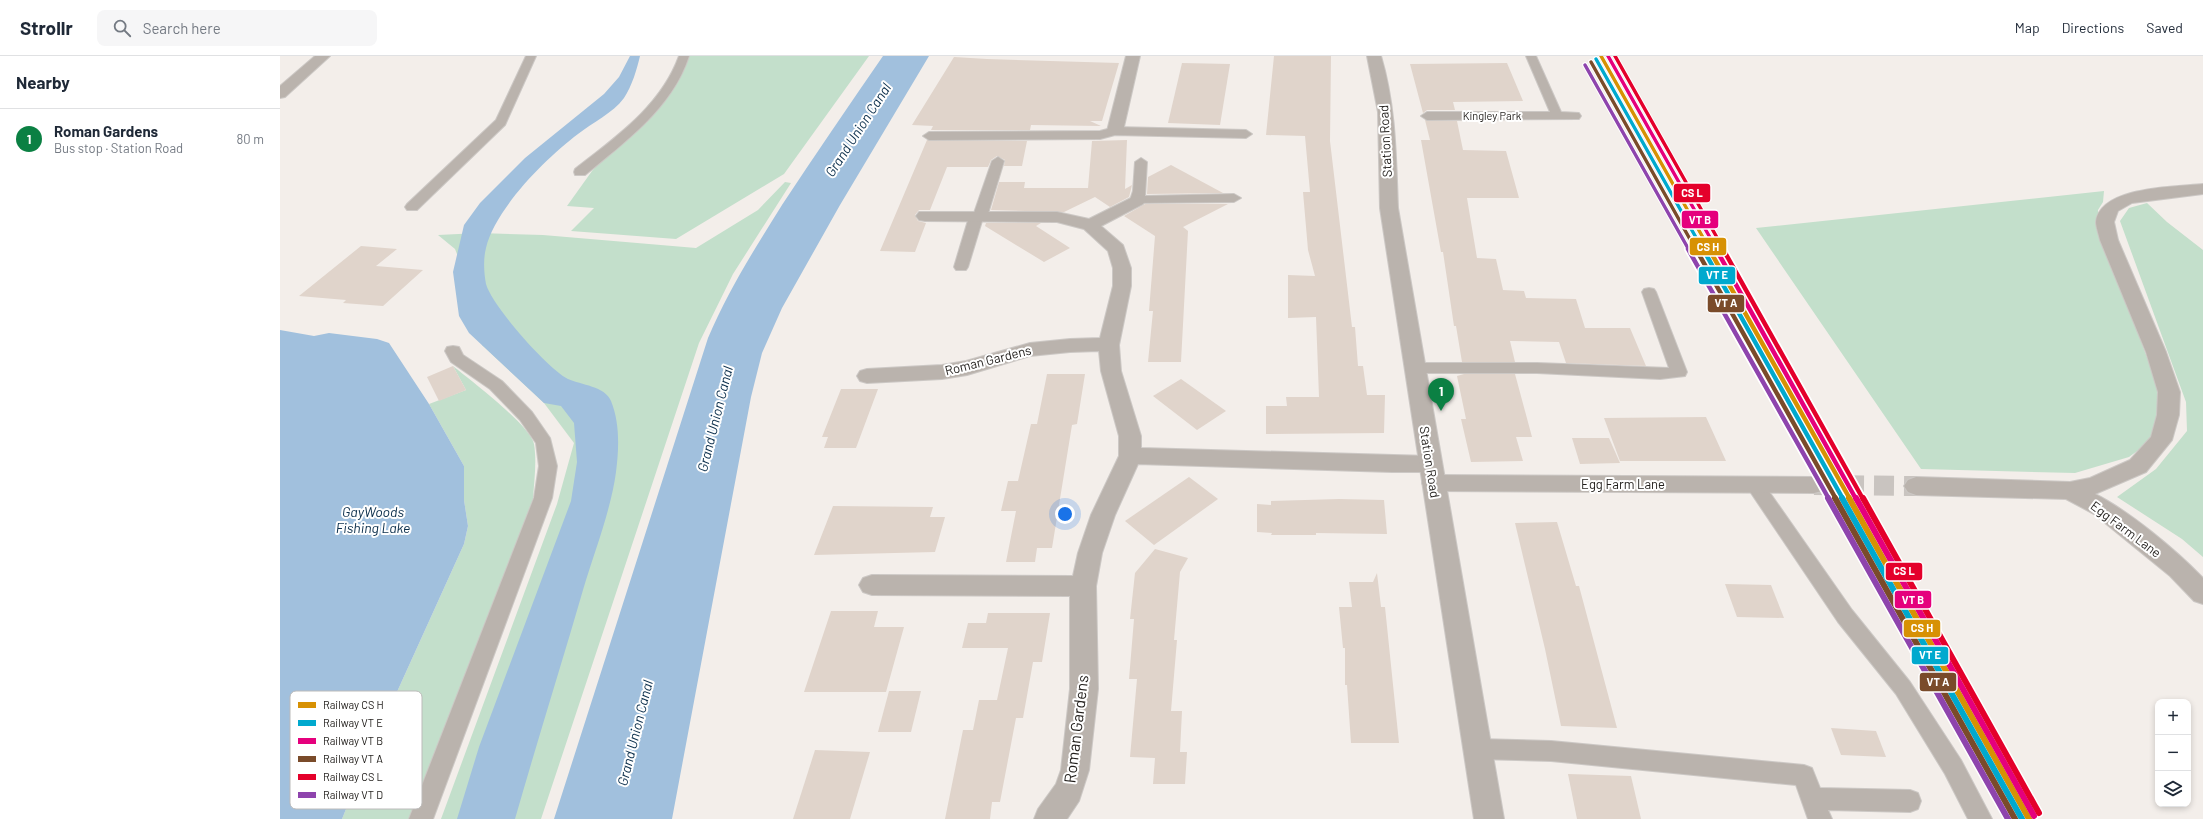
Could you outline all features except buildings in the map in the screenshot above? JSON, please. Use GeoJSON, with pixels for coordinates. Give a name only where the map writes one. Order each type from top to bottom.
{"type":"FeatureCollection","features":[{"type":"Feature","properties":{"kind":"street"},"geometry":{"type":"LineString","coordinates":[[280,94],[323,56]]}},
{"type":"Feature","properties":{"kind":"street"},"geometry":{"type":"LineString","coordinates":[[1115,131],[1133,56]]}},
{"type":"Feature","properties":{"kind":"street","name":"Station Road"},"geometry":{"type":"LineString","coordinates":[[1374,56],[1382,94],[1386,131],[1389,208],[1416,368],[1431,473],[1489,819]]}},
{"type":"Feature","properties":{"kind":"street"},"geometry":{"type":"LineString","coordinates":[[2070,490],[2095,485],[2138,466],[2161,440],[2168,415],[2169,392],[2156,352],[2109,240],[2105,222],[2110,208],[2128,198],[2203,189]]}},
{"type":"Feature","properties":{"kind":"street"},"geometry":{"type":"LineString","coordinates":[[1090,224],[1137,200]]}},
{"type":"Feature","properties":{"kind":"street","name":"Roman Gardens"},"geometry":{"type":"LineString","coordinates":[[925,216],[1057,217],[1077,220],[1090,224],[1117,249],[1122,268],[1122,286],[1109,345],[1111,371],[1130,436],[1130,456],[1101,521],[1090,553],[1083,586],[1084,689],[1074,770],[1069,791],[1049,819]]}},
{"type":"Feature","properties":{"kind":"street","name":"Roman Gardens"},"geometry":{"type":"LineString","coordinates":[[867,376],[933,374],[968,368],[1004,356],[1040,347],[1084,344],[1109,345]]}},
{"type":"Feature","properties":{"kind":"street"},"geometry":{"type":"LineString","coordinates":[[1130,456],[1171,456],[1292,462],[1431,473]]}},
{"type":"Feature","properties":{"kind":"street","name":"Egg Farm Lane"},"geometry":{"type":"LineString","coordinates":[[1431,473],[1755,485],[1814,485]]}},
{"type":"Feature","properties":{"kind":"street","name":"Egg Farm Lane"},"geometry":{"type":"LineString","coordinates":[[1916,486],[2070,490],[2102,508],[2134,533],[2179,569],[2203,594]]}},
{"type":"Feature","properties":{"kind":"street"},"geometry":{"type":"LineString","coordinates":[[872,585],[1083,586]]}},
{"type":"Feature","properties":{"kind":"lane"},"geometry":{"type":"LineString","coordinates":[[412,207],[501,122],[531,56]]}},
{"type":"Feature","properties":{"kind":"lane"},"geometry":{"type":"LineString","coordinates":[[580,172],[660,102],[674,84],[684,56]]}},
{"type":"Feature","properties":{"kind":"lane"},"geometry":{"type":"LineString","coordinates":[[1531,56],[1557,116]]}},
{"type":"Feature","properties":{"kind":"lane","name":"Kingley Park"},"geometry":{"type":"LineString","coordinates":[[1427,116],[1575,116]]}},
{"type":"Feature","properties":{"kind":"lane"},"geometry":{"type":"LineString","coordinates":[[929,136],[1100,135],[1115,131],[1246,134]]}},
{"type":"Feature","properties":{"kind":"lane"},"geometry":{"type":"LineString","coordinates":[[961,267],[998,161]]}},
{"type":"Feature","properties":{"kind":"lane"},"geometry":{"type":"LineString","coordinates":[[1141,162],[1140,191],[1137,200],[1234,198]]}},
{"type":"Feature","properties":{"kind":"lane"},"geometry":{"type":"LineString","coordinates":[[1416,368],[1537,368],[1660,374],[1679,372],[1649,292]]}},
{"type":"Feature","properties":{"kind":"lane"},"geometry":{"type":"LineString","coordinates":[[421,819],[543,498],[548,466],[544,442],[526,416],[496,385],[457,358],[453,351]]}},
{"type":"Feature","properties":{"kind":"lane"},"geometry":{"type":"LineString","coordinates":[[1755,485],[1845,616],[1902,688],[1953,767],[1980,819]]}},
{"type":"Feature","properties":{"kind":"lane"},"geometry":{"type":"LineString","coordinates":[[1478,749],[1551,751],[1804,775],[1817,809],[1910,801]]}},
{"type":"Feature","properties":{"kind":"green space"},"geometry":{"type":"Polygon","coordinates":[[[682,56],[869,56],[784,174],[676,239],[571,231],[594,208],[567,206],[592,171],[678,70],[682,56]]]}},
{"type":"Feature","properties":{"kind":"green space"},"geometry":{"type":"Polygon","coordinates":[[[785,182],[791,183],[733,274],[699,343],[541,819],[441,819],[557,504],[574,443],[544,403],[482,345],[482,318],[455,249],[438,235],[479,233],[543,235],[696,248],[758,210],[785,182]]]}},
{"type":"Feature","properties":{"kind":"green space"},"geometry":{"type":"Polygon","coordinates":[[[2104,191],[2103,202],[2098,210],[2098,225],[2152,371],[2158,392],[2159,421],[2148,443],[2129,457],[2075,473],[1921,469],[1756,228],[2104,191]]]}},
{"type":"Feature","properties":{"kind":"green space"},"geometry":{"type":"Polygon","coordinates":[[[2147,203],[2167,222],[2203,250],[2203,557],[2182,539],[2117,497],[2156,469],[2187,431],[2186,402],[2120,221],[2129,208],[2147,203]]]}},
{"type":"Feature","properties":{"kind":"green space"},"geometry":{"type":"Polygon","coordinates":[[[453,366],[498,403],[522,426],[530,436],[534,444],[535,458],[533,499],[422,793],[422,691],[397,691],[464,544],[468,526],[464,500],[464,466],[429,404],[466,390],[453,366]]]}},
{"type":"Feature","properties":{"kind":"green space"},"geometry":{"type":"Polygon","coordinates":[[[346,809],[416,809],[412,819],[342,819],[346,809]]]}},
{"type":"Feature","properties":{"kind":"water"},"geometry":{"type":"Polygon","coordinates":[[[630,56],[640,56],[632,83],[624,98],[608,113],[551,156],[523,185],[500,217],[491,233],[486,248],[484,266],[486,284],[490,294],[509,321],[535,350],[559,373],[568,379],[598,389],[608,396],[616,418],[618,454],[614,486],[606,516],[515,819],[457,819],[479,747],[571,501],[577,462],[574,423],[561,406],[544,403],[469,333],[459,316],[453,272],[464,225],[480,203],[525,158],[604,94],[619,77],[630,56]]]}},
{"type":"Feature","properties":{"kind":"water","name":"Grand Union Canal"},"geometry":{"type":"Polygon","coordinates":[[[883,56],[929,56],[840,205],[782,308],[762,353],[751,397],[672,819],[554,819],[708,338],[733,286],[782,205],[883,56]]]}},
{"type":"Feature","properties":{"kind":"water","name":"GayWoods Fishing Lake"},"geometry":{"type":"Polygon","coordinates":[[[280,330],[314,336],[329,333],[377,339],[389,343],[429,404],[464,466],[464,500],[468,526],[464,544],[397,691],[290,691],[290,809],[346,809],[342,819],[280,819],[280,330]]]}},
{"type":"Feature","properties":{"kind":"tunnel"},"geometry":{"type":"LineString","coordinates":[[1814,485],[1916,486]]}},
{"type":"Feature","properties":{"kind":"transit line"},"geometry":{"type":"LineString","coordinates":[[1601,56],[2029,819]]}},
{"type":"Feature","properties":{"kind":"transit line"},"geometry":{"type":"LineString","coordinates":[[1608,56],[2034,816]]}},
{"type":"Feature","properties":{"kind":"transit line"},"geometry":{"type":"LineString","coordinates":[[1615,56],[2039,813]]}},
{"type":"Feature","properties":{"kind":"transit line"},"geometry":{"type":"LineString","coordinates":[[1596,59],[2022,819]]}},
{"type":"Feature","properties":{"kind":"transit line"},"geometry":{"type":"LineString","coordinates":[[1591,62],[2015,819]]}},
{"type":"Feature","properties":{"kind":"transit line"},"geometry":{"type":"LineString","coordinates":[[1585,65],[2008,819]]}},
{"type":"Feature","properties":{"kind":"place","name":"Roman Gardens"},"geometry":{"type":"Point","coordinates":[1441,411]}}]}
